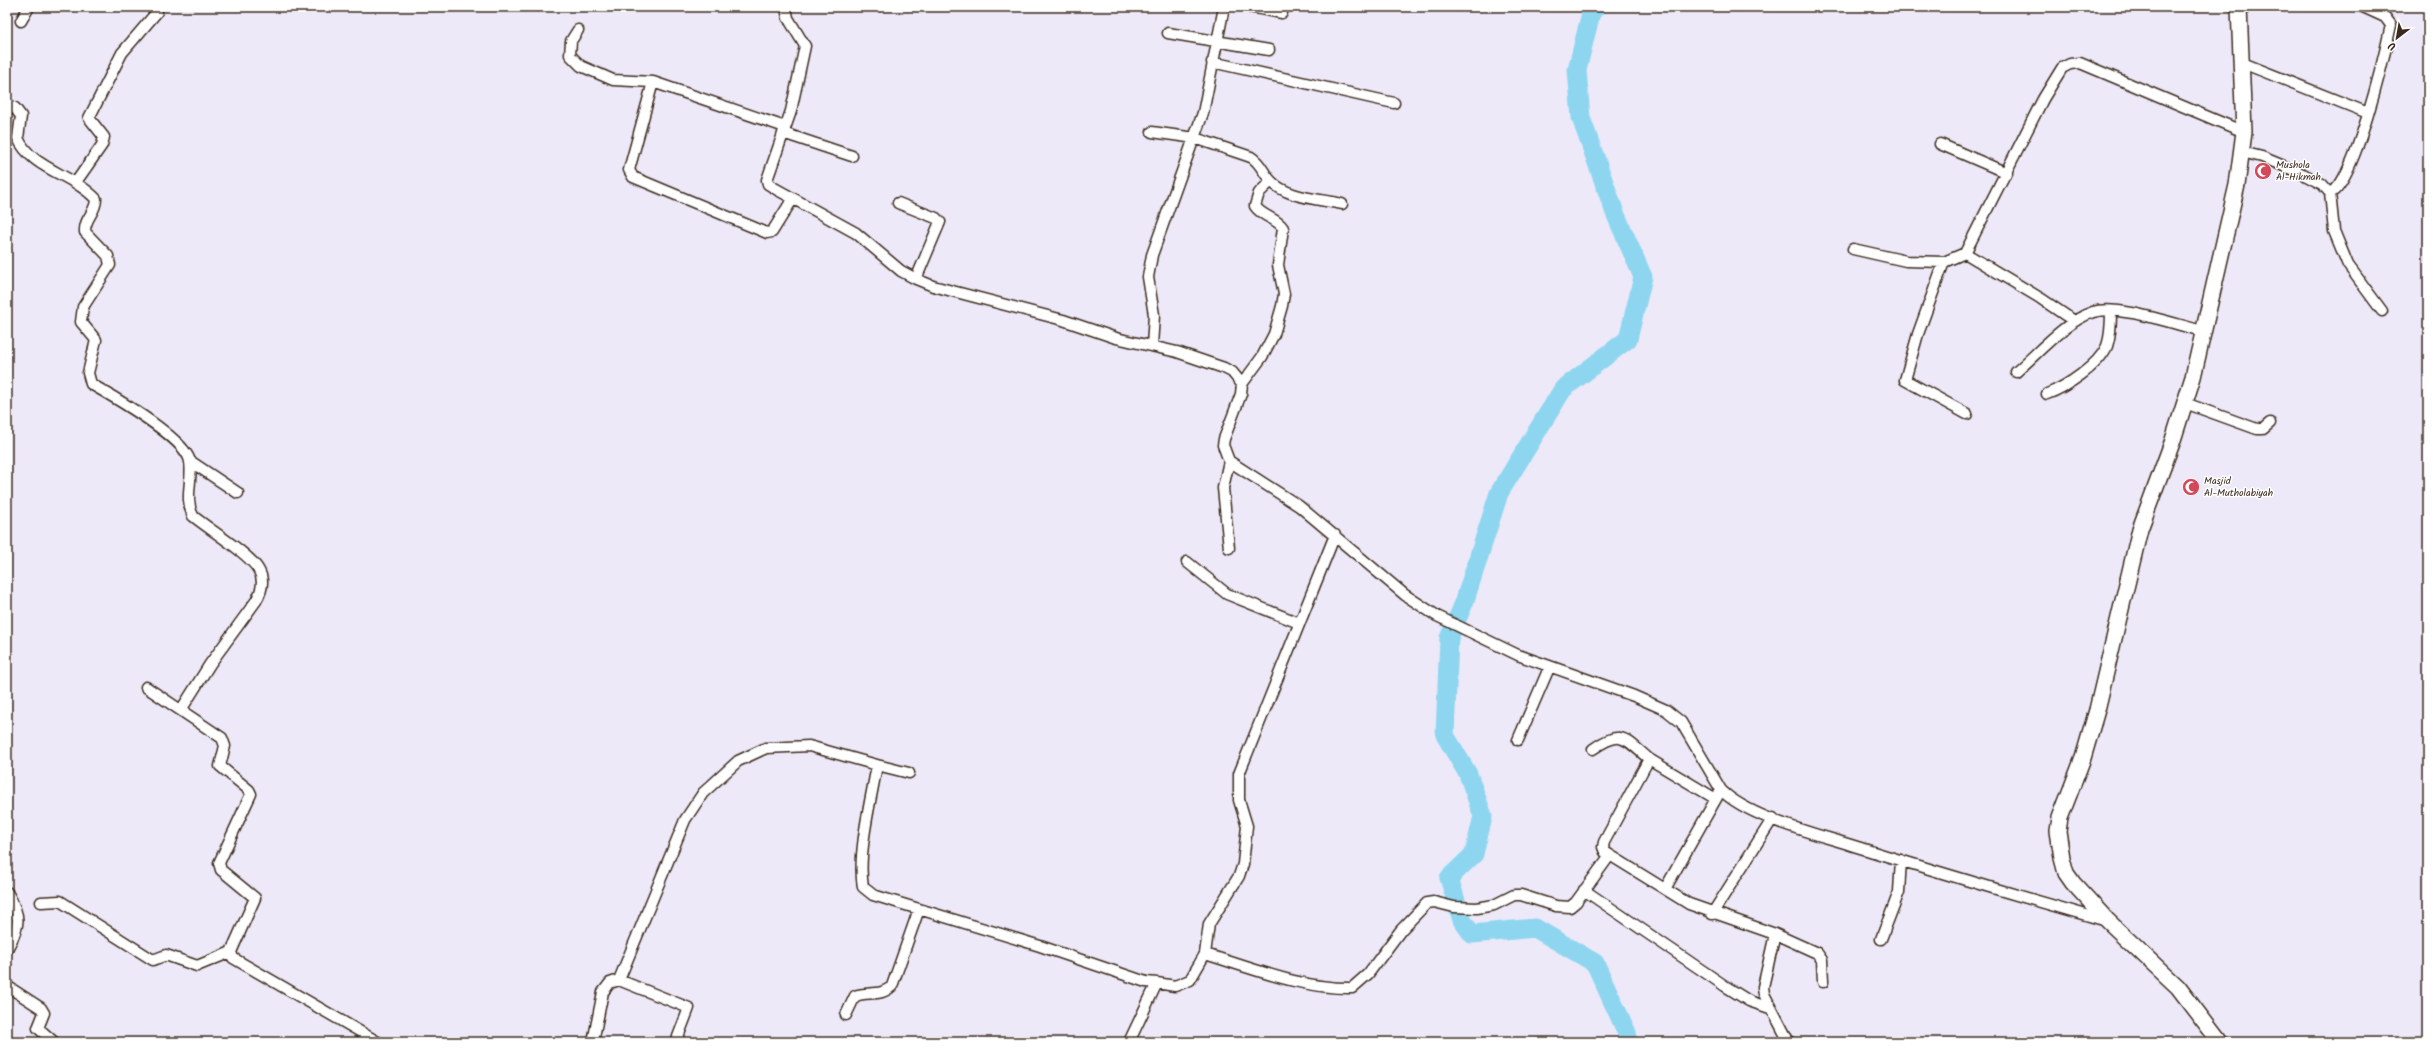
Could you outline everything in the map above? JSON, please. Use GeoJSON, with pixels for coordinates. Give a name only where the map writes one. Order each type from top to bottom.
{"type":"FeatureCollection","features":[{"type":"Feature","properties":{"kind":"street"},"geometry":{"type":"LineString","coordinates":[[21,21],[29,7]]}},
{"type":"Feature","properties":{"kind":"street"},"geometry":{"type":"LineString","coordinates":[[76,182],[102,145],[104,137],[90,118],[93,107],[103,93],[122,53],[157,12],[155,7]]}},
{"type":"Feature","properties":{"kind":"street"},"geometry":{"type":"LineString","coordinates":[[786,7],[788,18],[805,46],[794,97],[767,180],[768,184],[792,200],[856,233],[901,271],[916,279],[933,286],[1063,320],[1116,338],[1177,352],[1224,368],[1232,372],[1242,384]]}},
{"type":"Feature","properties":{"kind":"street"},"geometry":{"type":"LineString","coordinates":[[1152,346],[1154,314],[1148,277],[1152,255],[1195,138],[1208,96],[1212,62],[1224,7]]}},
{"type":"Feature","properties":{"kind":"street"},"geometry":{"type":"LineString","coordinates":[[1250,7],[1282,13]]}},
{"type":"Feature","properties":{"kind":"street"},"geometry":{"type":"LineString","coordinates":[[2220,1042],[2178,987],[2108,921],[2066,873],[2058,831],[2060,818],[2083,758],[2097,710],[2140,529],[2185,403],[2232,206],[2242,152],[2244,132],[2239,7]]}},
{"type":"Feature","properties":{"kind":"street"},"geometry":{"type":"LineString","coordinates":[[2330,193],[2340,186],[2352,163],[2368,113],[2391,25],[2389,20],[2385,17],[2363,7]]}},
{"type":"Feature","properties":{"kind":"street"},"geometry":{"type":"LineString","coordinates":[[578,30],[571,41],[570,55],[576,61],[613,80],[653,82],[852,156]]}},
{"type":"Feature","properties":{"kind":"street"},"geometry":{"type":"LineString","coordinates":[[1168,33],[1269,50]]}},
{"type":"Feature","properties":{"kind":"street"},"geometry":{"type":"LineString","coordinates":[[1212,62],[1394,103]]}},
{"type":"Feature","properties":{"kind":"street"},"geometry":{"type":"LineString","coordinates":[[2240,62],[2368,113]]}},
{"type":"Feature","properties":{"kind":"street"},"geometry":{"type":"LineString","coordinates":[[1853,249],[1906,261],[1944,262],[1965,253],[2043,99],[2062,68],[2070,64],[2080,63],[2244,132]]}},
{"type":"Feature","properties":{"kind":"street"},"geometry":{"type":"LineString","coordinates":[[653,82],[629,170],[633,178],[767,232],[772,232],[792,200]]}},
{"type":"Feature","properties":{"kind":"street"},"geometry":{"type":"LineString","coordinates":[[7,104],[15,108],[21,116],[18,138],[27,153],[36,162],[85,187],[96,199],[96,207],[86,220],[85,232],[108,256],[110,265],[83,307],[81,322],[96,340],[88,373],[91,384],[132,408],[181,444],[190,461],[238,493]]}},
{"type":"Feature","properties":{"kind":"street"},"geometry":{"type":"LineString","coordinates":[[1152,132],[1195,138],[1251,157],[1258,163],[1271,181],[1290,192],[1342,204]]}},
{"type":"Feature","properties":{"kind":"street"},"geometry":{"type":"LineString","coordinates":[[1940,144],[2006,173]]}},
{"type":"Feature","properties":{"kind":"street"},"geometry":{"type":"LineString","coordinates":[[2242,152],[2262,157],[2303,174],[2322,184],[2330,193],[2334,231],[2348,265],[2382,311]]}},
{"type":"Feature","properties":{"kind":"street"},"geometry":{"type":"LineString","coordinates":[[1228,548],[1223,488],[1229,461],[1223,445],[1224,439],[1241,394],[1242,384],[1262,357],[1274,334],[1284,294],[1278,265],[1283,228],[1281,225],[1264,216],[1255,206],[1259,193],[1271,181]]}},
{"type":"Feature","properties":{"kind":"street"},"geometry":{"type":"LineString","coordinates":[[898,203],[936,218],[940,222],[916,279]]}},
{"type":"Feature","properties":{"kind":"street"},"geometry":{"type":"LineString","coordinates":[[1965,253],[2040,298],[2074,321]]}},
{"type":"Feature","properties":{"kind":"street"},"geometry":{"type":"LineString","coordinates":[[1944,262],[1918,334],[1905,380],[1967,414]]}},
{"type":"Feature","properties":{"kind":"street"},"geometry":{"type":"LineString","coordinates":[[2016,372],[2074,321],[2094,311],[2127,311],[2203,331]]}},
{"type":"Feature","properties":{"kind":"street"},"geometry":{"type":"LineString","coordinates":[[2047,394],[2064,387],[2101,355],[2107,346],[2111,311]]}},
{"type":"Feature","properties":{"kind":"street"},"geometry":{"type":"LineString","coordinates":[[2185,403],[2257,429],[2263,430],[2270,423]]}},
{"type":"Feature","properties":{"kind":"street"},"geometry":{"type":"LineString","coordinates":[[181,710],[210,664],[261,593],[262,580],[258,569],[193,516],[188,506],[190,461]]}},
{"type":"Feature","properties":{"kind":"street"},"geometry":{"type":"LineString","coordinates":[[1229,461],[1299,506],[1405,595],[1466,632],[1550,668],[1634,696],[1666,710],[1681,722],[1721,790],[1730,799],[1748,809],[1901,860],[2108,921]]}},
{"type":"Feature","properties":{"kind":"street"},"geometry":{"type":"LineString","coordinates":[[877,765],[861,876],[863,887],[873,895],[1040,946],[1146,982],[1175,986],[1182,985],[1190,980],[1205,954],[1209,924],[1239,876],[1243,864],[1247,826],[1239,800],[1240,774],[1335,535]]}},
{"type":"Feature","properties":{"kind":"street"},"geometry":{"type":"LineString","coordinates":[[1187,562],[1227,594],[1299,623]]}},
{"type":"Feature","properties":{"kind":"street"},"geometry":{"type":"LineString","coordinates":[[1518,740],[1550,668]]}},
{"type":"Feature","properties":{"kind":"street"},"geometry":{"type":"LineString","coordinates":[[146,687],[222,738],[226,746],[220,766],[251,794],[219,863],[222,870],[255,898],[231,952],[233,958],[240,964],[378,1042]]}},
{"type":"Feature","properties":{"kind":"street"},"geometry":{"type":"LineString","coordinates":[[1592,749],[1608,738],[1615,736],[1623,738],[1649,759],[1716,799]]}},
{"type":"Feature","properties":{"kind":"street"},"geometry":{"type":"LineString","coordinates":[[619,980],[690,811],[703,793],[738,761],[766,748],[809,746],[909,773]]}},
{"type":"Feature","properties":{"kind":"street"},"geometry":{"type":"LineString","coordinates":[[1649,759],[1604,842],[1603,847],[1610,855],[1689,904],[1712,914],[1775,934],[1817,953],[1822,960],[1823,982]]}},
{"type":"Feature","properties":{"kind":"street"},"geometry":{"type":"LineString","coordinates":[[1665,889],[1721,790]]}},
{"type":"Feature","properties":{"kind":"street"},"geometry":{"type":"LineString","coordinates":[[1712,914],[1774,818]]}},
{"type":"Feature","properties":{"kind":"street"},"geometry":{"type":"LineString","coordinates":[[1205,954],[1290,979],[1328,987],[1352,988],[1368,974],[1402,930],[1427,903],[1434,902],[1454,907],[1466,908],[1494,905],[1514,895],[1528,896],[1556,906],[1570,906],[1610,855]]}},
{"type":"Feature","properties":{"kind":"street"},"geometry":{"type":"LineString","coordinates":[[1881,940],[1899,892],[1901,860]]}},
{"type":"Feature","properties":{"kind":"street"},"geometry":{"type":"LineString","coordinates":[[1584,890],[1725,986],[1749,1001],[1770,1008]]}},
{"type":"Feature","properties":{"kind":"street"},"geometry":{"type":"LineString","coordinates":[[7,892],[13,903],[19,923],[17,933],[7,949]]}},
{"type":"Feature","properties":{"kind":"street"},"geometry":{"type":"LineString","coordinates":[[41,902],[60,901],[153,960],[166,954],[196,966],[231,952]]}},
{"type":"Feature","properties":{"kind":"street"},"geometry":{"type":"LineString","coordinates":[[846,1015],[855,996],[881,993],[892,986],[919,909]]}},
{"type":"Feature","properties":{"kind":"street"},"geometry":{"type":"LineString","coordinates":[[1775,934],[1763,987],[1770,1008],[1789,1042]]}},
{"type":"Feature","properties":{"kind":"street"},"geometry":{"type":"LineString","coordinates":[[592,1042],[603,992],[610,983],[619,980],[689,1008],[676,1042]]}},
{"type":"Feature","properties":{"kind":"street"},"geometry":{"type":"LineString","coordinates":[[1129,1042],[1157,983]]}},
{"type":"Feature","properties":{"kind":"street"},"geometry":{"type":"LineString","coordinates":[[7,986],[41,1008],[44,1013],[38,1028],[54,1042]]}},
{"type":"Feature","properties":{"kind":"waterway"},"geometry":{"type":"LineString","coordinates":[[1596,7],[1591,13],[1577,70],[1581,118],[1615,213],[1643,277],[1628,339],[1563,389],[1499,493],[1464,603],[1449,638],[1445,735],[1468,774],[1483,816],[1474,854],[1449,878],[1462,920],[1472,934],[1535,928],[1595,963],[1627,1033],[1629,1042]]}},
{"type":"Feature","properties":{"kind":"place","name":"Mushola Al-Hikmah"},"geometry":{"type":"Point","coordinates":[2263,171]}},
{"type":"Feature","properties":{"kind":"place","name":"Masjid Al-Mutholabiyah"},"geometry":{"type":"Point","coordinates":[2191,487]}}]}
